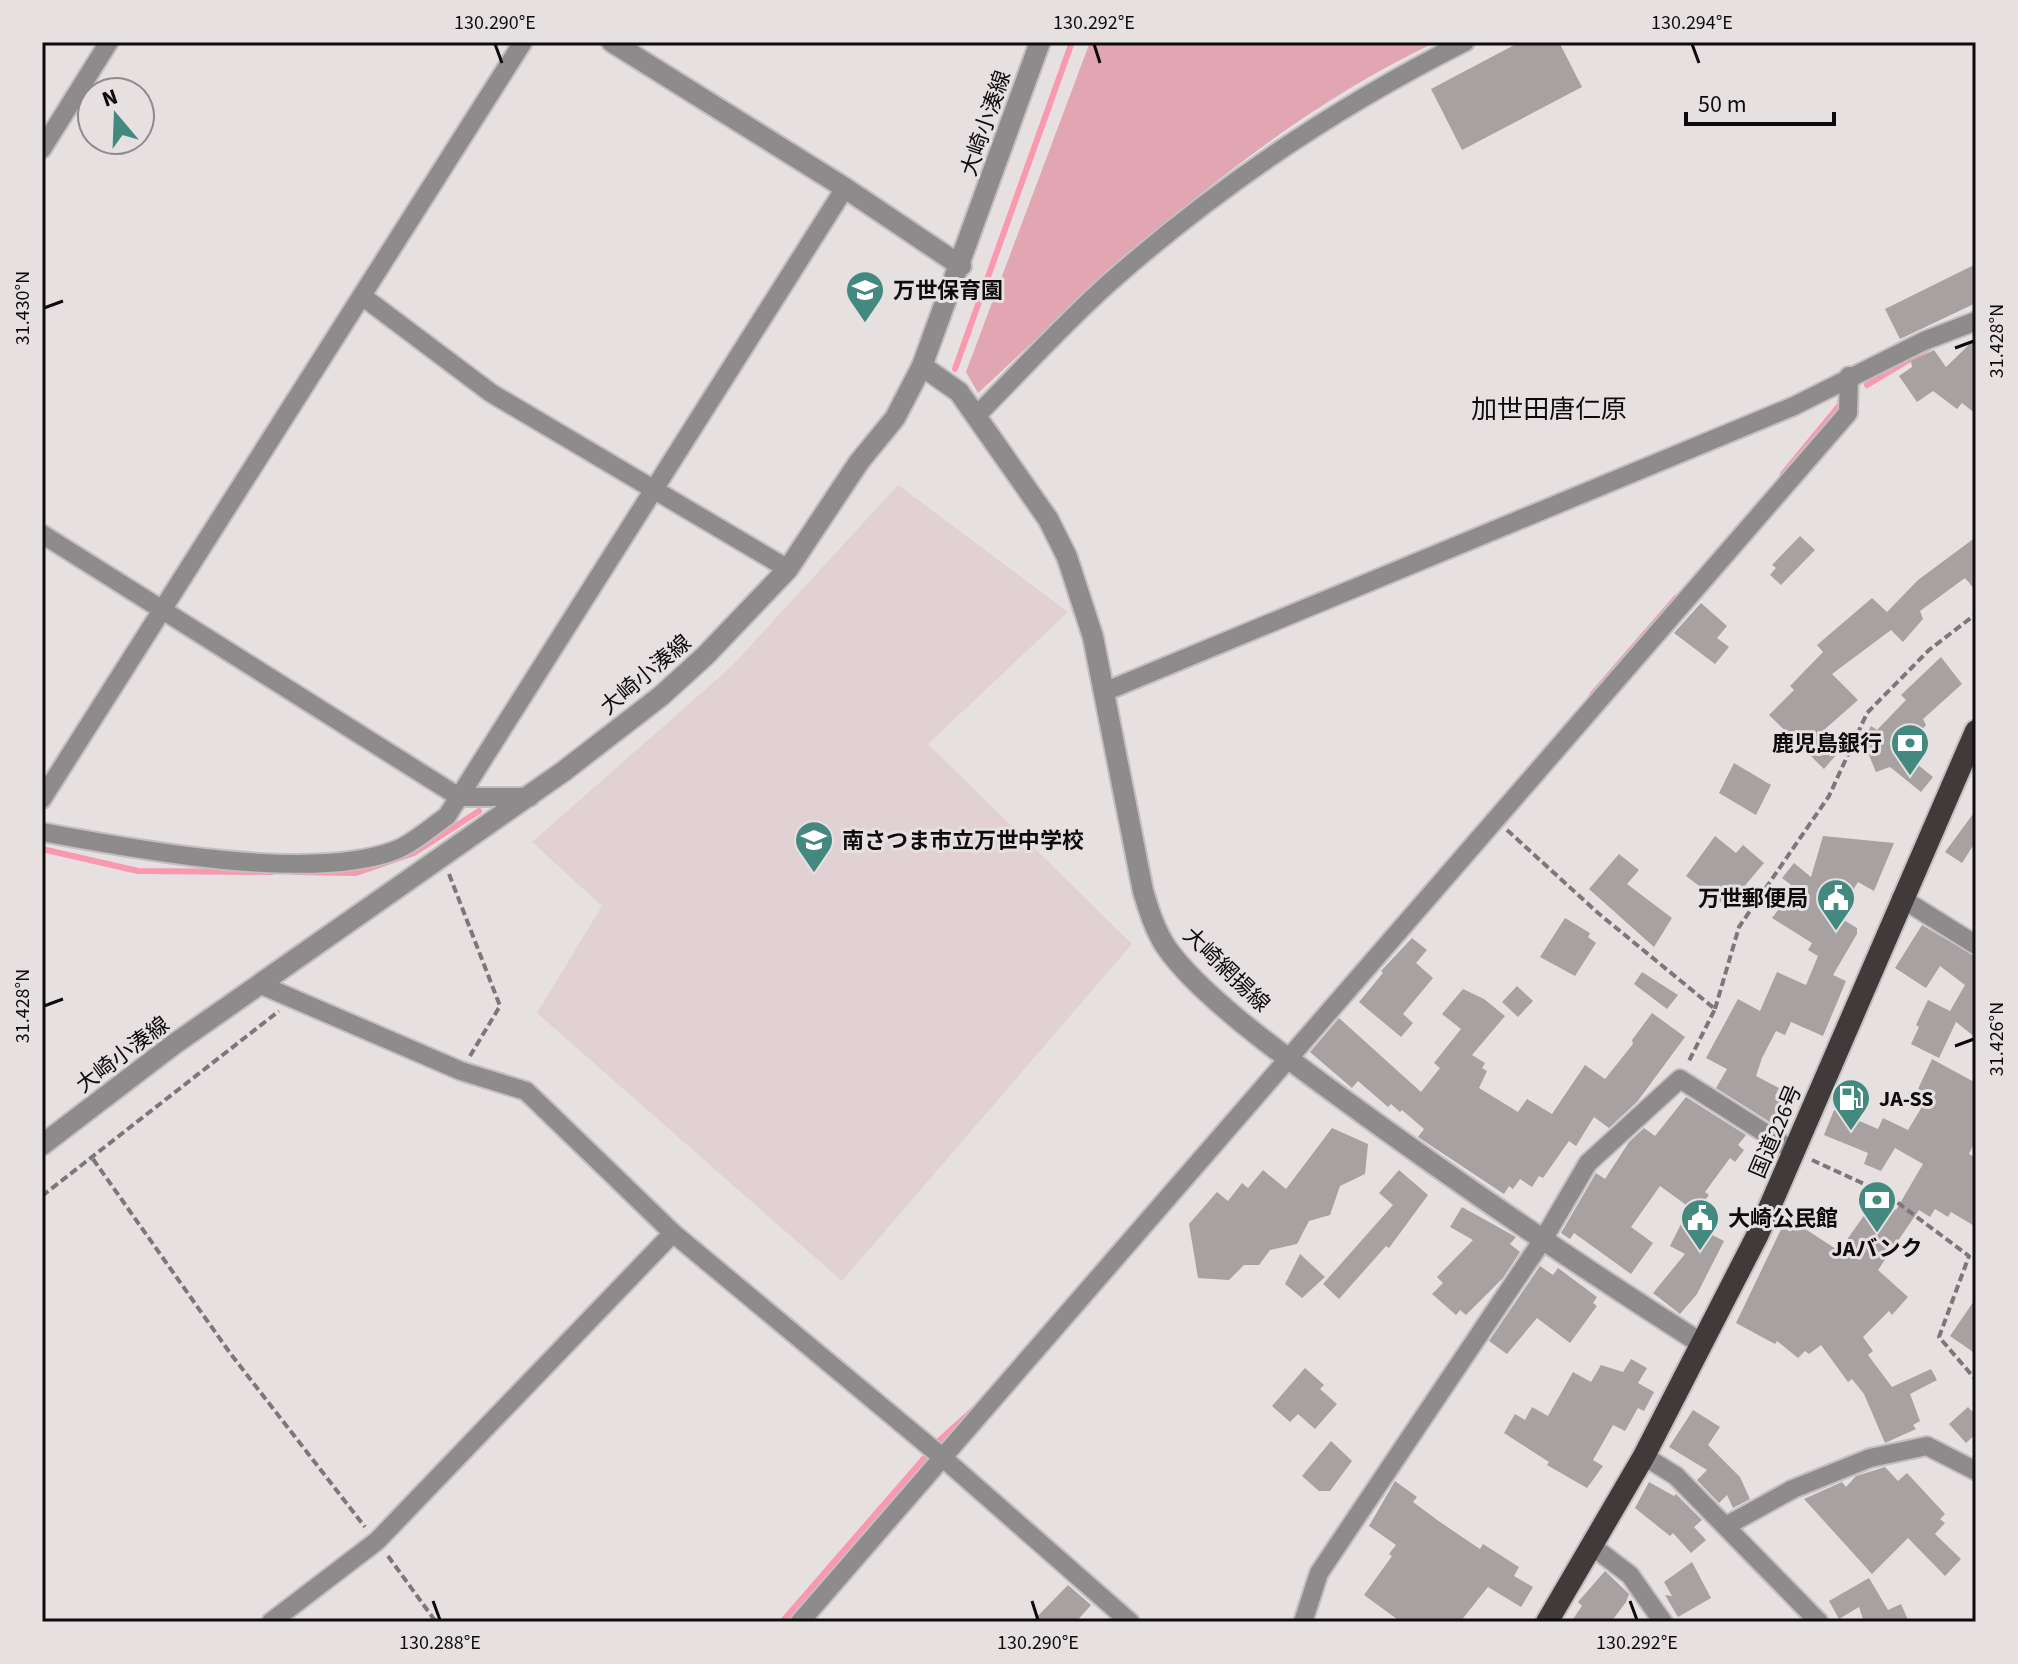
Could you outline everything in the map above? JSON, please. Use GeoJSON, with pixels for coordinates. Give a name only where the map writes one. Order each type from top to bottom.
{"type":"FeatureCollection","features":[{"type":"Feature","properties":{"kind":"highway","name":"国道226号"},"geometry":{"type":"LineString","coordinates":[[1547,1622],[1644,1456],[1795,1152],[1901,898],[1976,731]]}},
{"type":"Feature","properties":{"kind":"street"},"geometry":{"type":"LineString","coordinates":[[42,149],[109,42]]}},
{"type":"Feature","properties":{"kind":"street"},"geometry":{"type":"LineString","coordinates":[[42,799],[523,42]]}},
{"type":"Feature","properties":{"kind":"street"},"geometry":{"type":"LineString","coordinates":[[612,42],[845,188],[961,266]]}},
{"type":"Feature","properties":{"kind":"street","name":"大崎小湊線"},"geometry":{"type":"LineString","coordinates":[[42,1145],[259,984],[530,797],[661,696],[788,569],[859,462],[895,418],[922,366],[961,266],[1040,42]]}},
{"type":"Feature","properties":{"kind":"street"},"geometry":{"type":"LineString","coordinates":[[976,416],[1108,284],[1175,229],[1328,120],[1417,66],[1465,42]]}},
{"type":"Feature","properties":{"kind":"street"},"geometry":{"type":"LineString","coordinates":[[42,832],[225,860],[359,861],[399,849],[447,816],[845,188]]}},
{"type":"Feature","properties":{"kind":"street"},"geometry":{"type":"LineString","coordinates":[[362,296],[491,393],[653,492],[788,569]]}},
{"type":"Feature","properties":{"kind":"street"},"geometry":{"type":"LineString","coordinates":[[1104,692],[1794,406],[1849,376],[1976,321]]}},
{"type":"Feature","properties":{"kind":"street","name":"大崎網揚線"},"geometry":{"type":"LineString","coordinates":[[922,366],[959,392],[1048,519],[1067,557],[1089,622],[1143,891],[1153,923],[1167,948],[1209,992],[1288,1059],[1592,1275],[1702,1344]]}},
{"type":"Feature","properties":{"kind":"street"},"geometry":{"type":"LineString","coordinates":[[800,1622],[938,1453],[1288,1059],[1493,818],[1848,413],[1849,376]]}},
{"type":"Feature","properties":{"kind":"street"},"geometry":{"type":"LineString","coordinates":[[42,534],[459,797],[530,797]]}},
{"type":"Feature","properties":{"kind":"street"},"geometry":{"type":"LineString","coordinates":[[1901,898],[1976,945]]}},
{"type":"Feature","properties":{"kind":"street"},"geometry":{"type":"LineString","coordinates":[[259,984],[461,1071],[526,1091],[673,1233],[938,1453],[1130,1622]]}},
{"type":"Feature","properties":{"kind":"street"},"geometry":{"type":"LineString","coordinates":[[1303,1622],[1319,1573],[1544,1238],[1588,1163],[1680,1079],[1795,1152]]}},
{"type":"Feature","properties":{"kind":"street"},"geometry":{"type":"LineString","coordinates":[[271,1622],[377,1541],[673,1233]]}},
{"type":"Feature","properties":{"kind":"street"},"geometry":{"type":"LineString","coordinates":[[1726,1526],[1793,1489],[1870,1458],[1927,1446],[1976,1471]]}},
{"type":"Feature","properties":{"kind":"street"},"geometry":{"type":"LineString","coordinates":[[1644,1456],[1676,1476],[1819,1622]]}},
{"type":"Feature","properties":{"kind":"street"},"geometry":{"type":"LineString","coordinates":[[1592,1546],[1630,1575],[1663,1622]]}},
{"type":"Feature","properties":{"kind":"path"},"geometry":{"type":"LineString","coordinates":[[1680,1079],[1715,1009],[1739,927],[1829,796],[1867,713],[1929,650],[1976,614]]}},
{"type":"Feature","properties":{"kind":"path"},"geometry":{"type":"LineString","coordinates":[[1493,818],[1598,913],[1715,1009]]}},
{"type":"Feature","properties":{"kind":"path"},"geometry":{"type":"LineString","coordinates":[[443,857],[500,1006],[461,1071]]}},
{"type":"Feature","properties":{"kind":"path"},"geometry":{"type":"LineString","coordinates":[[42,1196],[293,999]]}},
{"type":"Feature","properties":{"kind":"path"},"geometry":{"type":"LineString","coordinates":[[1795,1152],[1886,1194],[1969,1256],[1939,1337],[1976,1380]]}},
{"type":"Feature","properties":{"kind":"path"},"geometry":{"type":"LineString","coordinates":[[93,1159],[230,1353],[377,1541],[436,1622]]}},
{"type":"Feature","properties":{"kind":"shaded area"},"geometry":{"type":"Polygon","coordinates":[[[1090,42],[1436,42],[1371,76],[1251,155],[1139,246],[978,393],[966,372],[1090,42]]]}},
{"type":"Feature","properties":{"kind":"shaded area","name":"南さつま市立万世中学校"},"geometry":{"type":"Polygon","coordinates":[[[898,485],[1068,612],[928,744],[1132,944],[842,1281],[537,1013],[602,906],[532,842],[731,667],[898,485]]]}},
{"type":"Feature","properties":{"kind":"building"},"geometry":{"type":"Polygon","coordinates":[[[1520,42],[1559,42],[1582,87],[1462,150],[1431,89],[1520,42]]]}},
{"type":"Feature","properties":{"kind":"building"},"geometry":{"type":"Polygon","coordinates":[[[1976,264],[1976,303],[1900,339],[1885,309],[1976,264]]]}},
{"type":"Feature","properties":{"kind":"building"},"geometry":{"type":"Polygon","coordinates":[[[1976,338],[1976,414],[1962,403],[1957,409],[1933,391],[1917,402],[1899,376],[1912,367],[1911,361],[1934,350],[1946,367],[1976,338]]]}},
{"type":"Feature","properties":{"kind":"building"},"geometry":{"type":"Polygon","coordinates":[[[1800,536],[1815,550],[1781,585],[1770,575],[1776,568],[1772,565],[1800,536]]]}},
{"type":"Feature","properties":{"kind":"building"},"geometry":{"type":"Polygon","coordinates":[[[1976,537],[1976,591],[1965,578],[1920,611],[1923,619],[1903,642],[1891,630],[1832,674],[1858,700],[1816,737],[1836,755],[1824,769],[1769,715],[1794,690],[1790,686],[1823,652],[1817,645],[1872,598],[1887,612],[1918,580],[1976,537]]]}},
{"type":"Feature","properties":{"kind":"building"},"geometry":{"type":"Polygon","coordinates":[[[1701,603],[1727,626],[1717,638],[1729,647],[1715,664],[1674,633],[1701,603]]]}},
{"type":"Feature","properties":{"kind":"building"},"geometry":{"type":"Polygon","coordinates":[[[1941,657],[1962,684],[1923,719],[1926,725],[1901,751],[1933,777],[1921,792],[1890,767],[1876,772],[1863,741],[1871,726],[1877,730],[1906,700],[1901,695],[1941,657]]]}},
{"type":"Feature","properties":{"kind":"building"},"geometry":{"type":"Polygon","coordinates":[[[1734,763],[1771,785],[1756,815],[1719,793],[1734,763]]]}},
{"type":"Feature","properties":{"kind":"building"},"geometry":{"type":"Polygon","coordinates":[[[1976,810],[1976,841],[1962,863],[1945,852],[1976,810]]]}},
{"type":"Feature","properties":{"kind":"building"},"geometry":{"type":"Polygon","coordinates":[[[1715,836],[1736,853],[1743,845],[1764,863],[1727,907],[1686,876],[1715,836]]]}},
{"type":"Feature","properties":{"kind":"building"},"geometry":{"type":"Polygon","coordinates":[[[1823,836],[1894,843],[1874,891],[1858,882],[1837,916],[1857,928],[1857,934],[1833,975],[1846,981],[1823,1036],[1791,1022],[1785,1035],[1776,1031],[1762,1058],[1756,1076],[1779,1088],[1775,1096],[1786,1103],[1776,1126],[1716,1088],[1727,1069],[1706,1058],[1738,999],[1760,1011],[1777,972],[1806,985],[1818,956],[1808,950],[1812,943],[1772,918],[1795,888],[1782,878],[1794,863],[1811,877],[1823,836]]]}},
{"type":"Feature","properties":{"kind":"building"},"geometry":{"type":"Polygon","coordinates":[[[1619,854],[1639,870],[1627,884],[1672,918],[1654,947],[1589,889],[1619,854]]]}},
{"type":"Feature","properties":{"kind":"building"},"geometry":{"type":"Polygon","coordinates":[[[1565,918],[1590,933],[1588,937],[1596,943],[1575,976],[1540,957],[1565,918]]]}},
{"type":"Feature","properties":{"kind":"building"},"geometry":{"type":"Polygon","coordinates":[[[1922,925],[1976,957],[1976,1038],[1956,1022],[1939,1058],[1911,1044],[1919,1027],[1916,1025],[1928,1000],[1950,1011],[1965,985],[1940,966],[1926,988],[1895,968],[1922,925]]]}},
{"type":"Feature","properties":{"kind":"building"},"geometry":{"type":"Polygon","coordinates":[[[1412,938],[1427,950],[1416,963],[1433,978],[1403,1014],[1413,1023],[1401,1037],[1359,1002],[1383,973],[1381,971],[1412,938]]]}},
{"type":"Feature","properties":{"kind":"building"},"geometry":{"type":"Polygon","coordinates":[[[1642,972],[1678,995],[1667,1009],[1634,984],[1642,972]]]}},
{"type":"Feature","properties":{"kind":"building"},"geometry":{"type":"Polygon","coordinates":[[[1517,986],[1533,1001],[1518,1017],[1502,1002],[1517,986]]]}},
{"type":"Feature","properties":{"kind":"building"},"geometry":{"type":"Polygon","coordinates":[[[1463,989],[1484,999],[1505,1016],[1472,1055],[1485,1063],[1482,1068],[1487,1071],[1479,1088],[1518,1112],[1527,1099],[1552,1114],[1585,1065],[1605,1079],[1633,1044],[1632,1040],[1652,1013],[1685,1037],[1637,1102],[1609,1128],[1594,1117],[1576,1146],[1569,1141],[1543,1178],[1539,1176],[1532,1187],[1520,1179],[1513,1189],[1509,1186],[1504,1194],[1418,1137],[1424,1129],[1402,1110],[1400,1112],[1391,1104],[1388,1107],[1358,1081],[1352,1088],[1310,1052],[1339,1018],[1421,1092],[1440,1068],[1434,1063],[1461,1029],[1442,1014],[1463,989]]]}},
{"type":"Feature","properties":{"kind":"building"},"geometry":{"type":"Polygon","coordinates":[[[1932,1059],[1976,1083],[1976,1139],[1969,1154],[1976,1158],[1976,1227],[1951,1212],[1948,1217],[1935,1209],[1930,1217],[1919,1210],[1878,1270],[1908,1297],[1892,1315],[1889,1311],[1863,1337],[1873,1351],[1868,1355],[1892,1387],[1931,1369],[1937,1380],[1910,1394],[1920,1421],[1913,1425],[1916,1429],[1885,1443],[1864,1394],[1852,1379],[1848,1382],[1821,1345],[1809,1354],[1805,1351],[1798,1358],[1777,1341],[1775,1344],[1736,1323],[1787,1217],[1839,1251],[1877,1197],[1896,1210],[1923,1164],[1895,1148],[1881,1171],[1864,1164],[1868,1153],[1824,1135],[1834,1110],[1878,1129],[1883,1118],[1908,1130],[1926,1100],[1920,1097],[1923,1091],[1918,1089],[1932,1059]]]}},
{"type":"Feature","properties":{"kind":"building"},"geometry":{"type":"Polygon","coordinates":[[[1686,1097],[1746,1135],[1738,1145],[1744,1150],[1735,1162],[1730,1158],[1705,1192],[1709,1195],[1696,1212],[1660,1186],[1631,1227],[1653,1243],[1631,1274],[1574,1233],[1570,1239],[1561,1233],[1596,1173],[1605,1179],[1629,1142],[1644,1128],[1655,1136],[1686,1097]]]}},
{"type":"Feature","properties":{"kind":"building"},"geometry":{"type":"Polygon","coordinates":[[[1332,1128],[1368,1144],[1365,1174],[1340,1186],[1330,1215],[1309,1221],[1297,1244],[1270,1250],[1259,1265],[1244,1265],[1229,1280],[1198,1278],[1189,1224],[1217,1192],[1228,1201],[1242,1183],[1248,1188],[1263,1170],[1286,1189],[1332,1128]]]}},
{"type":"Feature","properties":{"kind":"building"},"geometry":{"type":"Polygon","coordinates":[[[1399,1170],[1428,1195],[1389,1248],[1386,1246],[1339,1299],[1323,1284],[1393,1205],[1379,1193],[1399,1170]]]}},
{"type":"Feature","properties":{"kind":"building"},"geometry":{"type":"Polygon","coordinates":[[[1462,1207],[1516,1237],[1510,1244],[1520,1252],[1503,1278],[1466,1315],[1460,1310],[1456,1315],[1432,1294],[1443,1283],[1437,1277],[1473,1240],[1450,1227],[1462,1207]]]}},
{"type":"Feature","properties":{"kind":"building"},"geometry":{"type":"Polygon","coordinates":[[[1683,1220],[1724,1241],[1697,1294],[1680,1314],[1653,1293],[1685,1254],[1670,1246],[1683,1220]]]}},
{"type":"Feature","properties":{"kind":"building"},"geometry":{"type":"Polygon","coordinates":[[[1300,1254],[1325,1277],[1302,1298],[1285,1284],[1300,1254]]]}},
{"type":"Feature","properties":{"kind":"building"},"geometry":{"type":"Polygon","coordinates":[[[1540,1266],[1553,1275],[1558,1268],[1597,1297],[1593,1303],[1597,1306],[1570,1343],[1537,1318],[1507,1354],[1489,1341],[1540,1266]]]}},
{"type":"Feature","properties":{"kind":"building"},"geometry":{"type":"Polygon","coordinates":[[[1976,1298],[1976,1354],[1950,1336],[1976,1298]]]}},
{"type":"Feature","properties":{"kind":"building"},"geometry":{"type":"Polygon","coordinates":[[[1631,1359],[1647,1368],[1638,1383],[1654,1392],[1644,1411],[1638,1408],[1625,1431],[1613,1425],[1593,1460],[1603,1466],[1587,1488],[1547,1465],[1549,1462],[1504,1433],[1515,1414],[1525,1420],[1532,1407],[1548,1416],[1573,1372],[1591,1382],[1601,1365],[1623,1372],[1631,1359]]]}},
{"type":"Feature","properties":{"kind":"building"},"geometry":{"type":"Polygon","coordinates":[[[1305,1368],[1324,1385],[1320,1389],[1337,1404],[1315,1429],[1298,1414],[1290,1422],[1272,1406],[1305,1368]]]}},
{"type":"Feature","properties":{"kind":"building"},"geometry":{"type":"Polygon","coordinates":[[[1968,1407],[1976,1415],[1976,1434],[1966,1443],[1949,1424],[1968,1407]]]}},
{"type":"Feature","properties":{"kind":"building"},"geometry":{"type":"Polygon","coordinates":[[[1693,1410],[1720,1427],[1708,1445],[1740,1477],[1750,1499],[1733,1508],[1727,1495],[1719,1503],[1697,1480],[1707,1470],[1669,1447],[1693,1410]]]}},
{"type":"Feature","properties":{"kind":"building"},"geometry":{"type":"Polygon","coordinates":[[[1331,1441],[1352,1461],[1330,1491],[1319,1491],[1302,1476],[1331,1441]]]}},
{"type":"Feature","properties":{"kind":"building"},"geometry":{"type":"Polygon","coordinates":[[[1885,1467],[1898,1481],[1907,1473],[1945,1514],[1940,1519],[1945,1523],[1935,1534],[1961,1559],[1945,1576],[1908,1538],[1872,1574],[1804,1499],[1842,1482],[1846,1487],[1856,1476],[1885,1467]]]}},
{"type":"Feature","properties":{"kind":"building"},"geometry":{"type":"Polygon","coordinates":[[[1395,1481],[1417,1497],[1413,1502],[1440,1522],[1480,1549],[1483,1544],[1519,1567],[1514,1576],[1533,1587],[1521,1607],[1488,1587],[1460,1622],[1401,1622],[1364,1595],[1392,1556],[1389,1554],[1396,1545],[1369,1526],[1395,1481]]]}},
{"type":"Feature","properties":{"kind":"building"},"geometry":{"type":"Polygon","coordinates":[[[1649,1482],[1674,1496],[1676,1494],[1702,1520],[1694,1527],[1706,1540],[1691,1553],[1673,1533],[1670,1536],[1635,1508],[1649,1482]]]}},
{"type":"Feature","properties":{"kind":"building"},"geometry":{"type":"Polygon","coordinates":[[[1692,1562],[1711,1598],[1678,1617],[1665,1595],[1672,1596],[1664,1582],[1692,1562]]]}},
{"type":"Feature","properties":{"kind":"building"},"geometry":{"type":"Polygon","coordinates":[[[1605,1571],[1629,1594],[1626,1602],[1611,1622],[1571,1622],[1582,1606],[1578,1602],[1605,1571]]]}},
{"type":"Feature","properties":{"kind":"building"},"geometry":{"type":"Polygon","coordinates":[[[1869,1578],[1888,1610],[1901,1604],[1909,1622],[1864,1622],[1859,1607],[1839,1619],[1829,1601],[1869,1578]]]}},
{"type":"Feature","properties":{"kind":"building"},"geometry":{"type":"Polygon","coordinates":[[[1068,1585],[1091,1605],[1076,1622],[1032,1622],[1068,1585]]]}},
{"type":"Feature","properties":{"kind":"waterway"},"geometry":{"type":"LineString","coordinates":[[955,369],[1072,42]]}},
{"type":"Feature","properties":{"kind":"waterway"},"geometry":{"type":"LineString","coordinates":[[1867,385],[1929,348]]}},
{"type":"Feature","properties":{"kind":"waterway"},"geometry":{"type":"LineString","coordinates":[[1783,474],[1839,406]]}},
{"type":"Feature","properties":{"kind":"waterway"},"geometry":{"type":"LineString","coordinates":[[1592,695],[1676,598]]}},
{"type":"Feature","properties":{"kind":"waterway"},"geometry":{"type":"LineString","coordinates":[[295,872],[356,873],[414,853],[479,811]]}},
{"type":"Feature","properties":{"kind":"waterway"},"geometry":{"type":"LineString","coordinates":[[42,849],[138,871],[272,872]]}},
{"type":"Feature","properties":{"kind":"waterway"},"geometry":{"type":"LineString","coordinates":[[782,1622],[940,1440],[973,1410]]}},
{"type":"Feature","properties":{"kind":"place","name":"万世保育園"},"geometry":{"type":"Point","coordinates":[865,324]}},
{"type":"Feature","properties":{"kind":"place","name":"鹿児島銀行"},"geometry":{"type":"Point","coordinates":[1910,777]}},
{"type":"Feature","properties":{"kind":"place","name":"南さつま市立万世中学校"},"geometry":{"type":"Point","coordinates":[814,874]}},
{"type":"Feature","properties":{"kind":"place","name":"万世郵便局"},"geometry":{"type":"Point","coordinates":[1836,932]}},
{"type":"Feature","properties":{"kind":"place","name":"JA-SS"},"geometry":{"type":"Point","coordinates":[1851,1132]}},
{"type":"Feature","properties":{"kind":"place","name":"JAバンク"},"geometry":{"type":"Point","coordinates":[1877,1234]}},
{"type":"Feature","properties":{"kind":"place","name":"大崎公民館"},"geometry":{"type":"Point","coordinates":[1700,1252]}},
{"type":"Feature","properties":{"kind":"district","name":"加世田唐仁原"},"geometry":{"type":"Point","coordinates":[1549,409]}}]}
